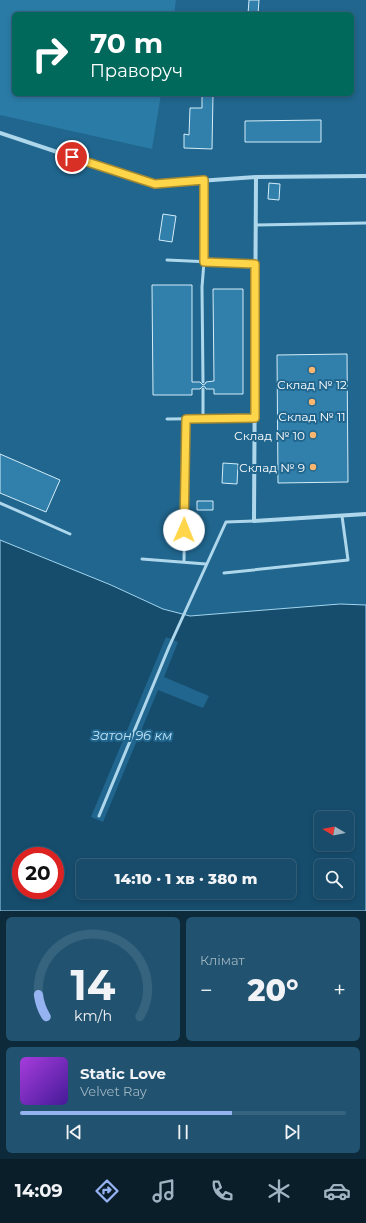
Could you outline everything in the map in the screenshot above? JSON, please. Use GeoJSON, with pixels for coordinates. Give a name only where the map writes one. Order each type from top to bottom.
{"type":"FeatureCollection","features":[{"type":"Feature","properties":{"kind":"street"},"geometry":{"type":"LineString","coordinates":[[0,133],[155,184],[256,177],[366,176]]}},
{"type":"Feature","properties":{"kind":"street"},"geometry":{"type":"LineString","coordinates":[[256,177],[254,520],[366,514]]}},
{"type":"Feature","properties":{"kind":"lane"},"geometry":{"type":"LineString","coordinates":[[203,382],[202,287],[204,262],[204,180]]}},
{"type":"Feature","properties":{"kind":"lane"},"geometry":{"type":"LineString","coordinates":[[256,225],[366,222]]}},
{"type":"Feature","properties":{"kind":"lane"},"geometry":{"type":"LineString","coordinates":[[167,260],[255,264]]}},
{"type":"Feature","properties":{"kind":"lane"},"geometry":{"type":"LineString","coordinates":[[203,389],[203,419]]}},
{"type":"Feature","properties":{"kind":"lane"},"geometry":{"type":"LineString","coordinates":[[167,419],[255,418]]}},
{"type":"Feature","properties":{"kind":"lane"},"geometry":{"type":"LineString","coordinates":[[184,562],[186,419]]}},
{"type":"Feature","properties":{"kind":"lane"},"geometry":{"type":"LineString","coordinates":[[0,503],[70,534]]}},
{"type":"Feature","properties":{"kind":"lane"},"geometry":{"type":"LineString","coordinates":[[224,573],[348,560],[342,516]]}},
{"type":"Feature","properties":{"kind":"lane"},"geometry":{"type":"LineString","coordinates":[[99,816],[169,647],[226,522],[254,520]]}},
{"type":"Feature","properties":{"kind":"lane"},"geometry":{"type":"LineString","coordinates":[[142,559],[206,564]]}},
{"type":"Feature","properties":{"kind":"shaded area"},"geometry":{"type":"Polygon","coordinates":[[[0,0],[176,0],[174,12],[12,12],[12,96],[161,96],[152,149],[0,115],[0,0]]]}},
{"type":"Feature","properties":{"kind":"water","name":"Затон 96 км"},"geometry":{"type":"Polygon","coordinates":[[[0,540],[111,585],[163,609],[190,616],[340,604],[366,605],[366,911],[0,911],[0,540]]]}},
{"type":"Feature","properties":{"kind":"pier"},"geometry":{"type":"Polygon","coordinates":[[[166,637],[178,642],[164,677],[209,696],[203,708],[158,690],[103,822],[91,817],[166,637]]]}},
{"type":"Feature","properties":{"kind":"building"},"geometry":{"type":"Polygon","coordinates":[[[249,0],[259,0],[258,12],[248,12],[249,0]]]}},
{"type":"Feature","properties":{"kind":"building"},"geometry":{"type":"Polygon","coordinates":[[[202,96],[213,96],[212,149],[184,148],[184,134],[189,135],[190,108],[202,108],[202,96]]]}},
{"type":"Feature","properties":{"kind":"building"},"geometry":{"type":"Polygon","coordinates":[[[321,120],[321,142],[245,142],[245,121],[321,120]]]}},
{"type":"Feature","properties":{"kind":"building"},"geometry":{"type":"Polygon","coordinates":[[[269,183],[280,184],[279,200],[268,199],[269,183]]]}},
{"type":"Feature","properties":{"kind":"building"},"geometry":{"type":"Polygon","coordinates":[[[163,214],[176,216],[172,242],[159,240],[163,214]]]}},
{"type":"Feature","properties":{"kind":"building"},"geometry":{"type":"Polygon","coordinates":[[[152,285],[192,285],[192,382],[200,382],[203,385],[206,382],[214,381],[213,289],[243,289],[243,394],[214,394],[214,389],[206,389],[203,386],[200,389],[192,389],[192,395],[153,395],[152,285]]]}},
{"type":"Feature","properties":{"kind":"building"},"geometry":{"type":"Polygon","coordinates":[[[347,354],[348,482],[278,483],[277,355],[347,354]]]}},
{"type":"Feature","properties":{"kind":"building"},"geometry":{"type":"Polygon","coordinates":[[[0,454],[60,480],[46,512],[0,493],[0,454]]]}},
{"type":"Feature","properties":{"kind":"building"},"geometry":{"type":"Polygon","coordinates":[[[223,463],[238,464],[237,484],[222,483],[223,463]]]}},
{"type":"Feature","properties":{"kind":"building"},"geometry":{"type":"Polygon","coordinates":[[[197,501],[213,501],[213,510],[197,510],[197,501]]]}},
{"type":"Feature","properties":{"kind":"place","name":"Склад № 12"},"geometry":{"type":"Point","coordinates":[312,370]}},
{"type":"Feature","properties":{"kind":"place","name":"Склад № 11"},"geometry":{"type":"Point","coordinates":[312,402]}},
{"type":"Feature","properties":{"kind":"place","name":"Склад № 10"},"geometry":{"type":"Point","coordinates":[313,435]}},
{"type":"Feature","properties":{"kind":"place","name":"Склад № 9"},"geometry":{"type":"Point","coordinates":[313,467]}},
{"type":"Feature","properties":{"kind":"route"},"geometry":{"type":"LineString","coordinates":[[72,157],[155,184],[204,180],[204,262],[255,264],[255,418],[186,419],[184,530]]}}]}
